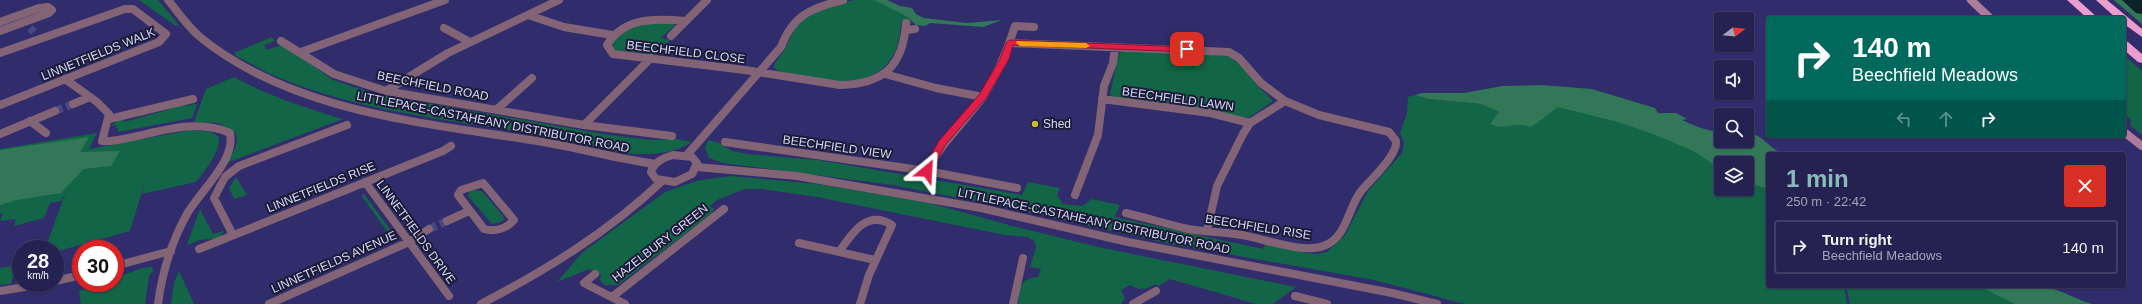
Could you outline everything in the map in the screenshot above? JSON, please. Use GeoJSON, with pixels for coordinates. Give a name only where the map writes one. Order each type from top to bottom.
{"type":"FeatureCollection","features":[{"type":"Feature","properties":{"kind":"highway"},"geometry":{"type":"LineString","coordinates":[[2072,0],[2091,16]]}},
{"type":"Feature","properties":{"kind":"highway"},"geometry":{"type":"LineString","coordinates":[[2101,0],[2120,16]]}},
{"type":"Feature","properties":{"kind":"highway"},"geometry":{"type":"LineString","coordinates":[[2126,21],[2142,34]]}},
{"type":"Feature","properties":{"kind":"highway"},"geometry":{"type":"LineString","coordinates":[[2126,46],[2142,60]]}},
{"type":"Feature","properties":{"kind":"main road"},"geometry":{"type":"LineString","coordinates":[[1971,0],[1988,16]]}},
{"type":"Feature","properties":{"kind":"main road"},"geometry":{"type":"LineString","coordinates":[[2126,134],[2142,146]]}},
{"type":"Feature","properties":{"kind":"street","name":"LITTLEPACE-CASTAHEANY DISTRIBUTOR ROAD"},"geometry":{"type":"LineString","coordinates":[[168,0],[181,18],[221,54],[258,74],[310,95],[386,116],[546,142],[655,164]]}},
{"type":"Feature","properties":{"kind":"street"},"geometry":{"type":"LineString","coordinates":[[301,52],[445,0]]}},
{"type":"Feature","properties":{"kind":"street"},"geometry":{"type":"LineString","coordinates":[[386,92],[403,79],[470,42],[559,0]]}},
{"type":"Feature","properties":{"kind":"street","name":"BEECHFIELD CLOSE"},"geometry":{"type":"LineString","coordinates":[[671,36],[706,0]]}},
{"type":"Feature","properties":{"kind":"street"},"geometry":{"type":"LineString","coordinates":[[687,155],[781,47],[786,32],[793,22],[810,9],[842,0]]}},
{"type":"Feature","properties":{"kind":"street"},"geometry":{"type":"LineString","coordinates":[[0,22],[39,8],[48,7],[52,10],[49,13],[0,31]]}},
{"type":"Feature","properties":{"kind":"street","name":"LINNETFIELDS WALK"},"geometry":{"type":"LineString","coordinates":[[0,53],[125,9],[133,9],[166,34],[165,39],[159,42],[0,105]]}},
{"type":"Feature","properties":{"kind":"street"},"geometry":{"type":"LineString","coordinates":[[528,15],[564,27],[612,35]]}},
{"type":"Feature","properties":{"kind":"street","name":"BEECHFIELD CLOSE"},"geometry":{"type":"LineString","coordinates":[[685,21],[651,20],[628,26],[612,35],[607,45],[613,54],[759,72],[840,85],[866,82],[885,74]]}},
{"type":"Feature","properties":{"kind":"street"},"geometry":{"type":"LineString","coordinates":[[23,22],[40,38]]}},
{"type":"Feature","properties":{"kind":"street"},"geometry":{"type":"LineString","coordinates":[[915,29],[906,26],[899,53],[885,74],[936,88],[983,97]]}},
{"type":"Feature","properties":{"kind":"street"},"geometry":{"type":"LineString","coordinates":[[927,171],[942,143],[983,97],[1004,59],[1015,26],[1034,27]]}},
{"type":"Feature","properties":{"kind":"street"},"geometry":{"type":"LineString","coordinates":[[444,28],[470,42]]}},
{"type":"Feature","properties":{"kind":"street","name":"BEECHFIELD ROAD"},"geometry":{"type":"LineString","coordinates":[[281,41],[301,52],[334,74],[386,92],[584,125],[672,136]]}},
{"type":"Feature","properties":{"kind":"street"},"geometry":{"type":"LineString","coordinates":[[1010,43],[1229,52],[1239,58],[1261,83],[1285,101],[1250,123],[1230,157],[1217,186],[1207,231]]}},
{"type":"Feature","properties":{"kind":"street"},"geometry":{"type":"LineString","coordinates":[[1075,195],[1098,135],[1102,99],[1115,47]]}},
{"type":"Feature","properties":{"kind":"street"},"geometry":{"type":"LineString","coordinates":[[584,125],[651,58]]}},
{"type":"Feature","properties":{"kind":"street","name":"BEECHFIELD ROAD"},"geometry":{"type":"LineString","coordinates":[[496,110],[532,78]]}},
{"type":"Feature","properties":{"kind":"street"},"geometry":{"type":"LineString","coordinates":[[65,79],[104,108],[109,114],[109,120],[103,131],[102,141],[106,142],[206,125],[222,128],[230,133],[232,142],[229,154],[191,207],[171,251],[161,282],[158,304]]}},
{"type":"Feature","properties":{"kind":"street"},"geometry":{"type":"LineString","coordinates":[[73,104],[90,97]]}},
{"type":"Feature","properties":{"kind":"street"},"geometry":{"type":"LineString","coordinates":[[109,120],[171,102],[193,99]]}},
{"type":"Feature","properties":{"kind":"street","name":"BEECHFIELD LAWN"},"geometry":{"type":"LineString","coordinates":[[1102,99],[1210,113],[1250,123]]}},
{"type":"Feature","properties":{"kind":"street","name":"BEECHFIELD RISE"},"geometry":{"type":"LineString","coordinates":[[1126,213],[1189,229],[1262,238],[1302,248],[1316,248],[1326,245],[1346,223],[1360,192],[1394,153],[1397,146],[1394,136],[1377,129],[1319,115],[1285,101]]}},
{"type":"Feature","properties":{"kind":"street"},"geometry":{"type":"LineString","coordinates":[[0,134],[55,111]]}},
{"type":"Feature","properties":{"kind":"street"},"geometry":{"type":"LineString","coordinates":[[30,122],[46,134]]}},
{"type":"Feature","properties":{"kind":"street"},"geometry":{"type":"LineString","coordinates":[[233,235],[214,198],[229,173],[239,166],[348,125]]}},
{"type":"Feature","properties":{"kind":"street","name":"BEECHFIELD VIEW"},"geometry":{"type":"LineString","coordinates":[[725,142],[927,171],[1017,188]]}},
{"type":"Feature","properties":{"kind":"street","name":"LINNETFIELDS RISE"},"geometry":{"type":"LineString","coordinates":[[199,249],[443,151],[451,146]]}},
{"type":"Feature","properties":{"kind":"street"},"geometry":{"type":"LineString","coordinates":[[687,155],[696,160],[697,167],[695,172],[684,179],[661,182],[656,180],[651,172],[655,164],[666,157],[687,155]]}},
{"type":"Feature","properties":{"kind":"street","name":"LITTLEPACE-CASTAHEANY DISTRIBUTOR ROAD"},"geometry":{"type":"LineString","coordinates":[[697,167],[798,176],[981,208],[1128,242],[1392,293],[1437,304]]}},
{"type":"Feature","properties":{"kind":"street","name":"LINNETFIELDS DRIVE"},"geometry":{"type":"LineString","coordinates":[[365,182],[449,296]]}},
{"type":"Feature","properties":{"kind":"street"},"geometry":{"type":"LineString","coordinates":[[481,304],[521,284],[600,234],[636,206],[661,182]]}},
{"type":"Feature","properties":{"kind":"street"},"geometry":{"type":"LineString","coordinates":[[483,183],[514,220],[510,225],[490,232],[484,229],[470,211],[458,195],[461,190],[483,183]]}},
{"type":"Feature","properties":{"kind":"street","name":"HAZELBURY GREEN"},"geometry":{"type":"LineString","coordinates":[[612,297],[724,209]]}},
{"type":"Feature","properties":{"kind":"street"},"geometry":{"type":"LineString","coordinates":[[447,221],[470,211]]}},
{"type":"Feature","properties":{"kind":"street"},"geometry":{"type":"LineString","coordinates":[[839,252],[863,223],[875,219],[884,220],[892,225],[892,229],[875,260],[862,290],[860,304]]}},
{"type":"Feature","properties":{"kind":"street","name":"LINNETFIELDS AVENUE"},"geometry":{"type":"LineString","coordinates":[[273,303],[409,242],[429,229]]}},
{"type":"Feature","properties":{"kind":"street"},"geometry":{"type":"LineString","coordinates":[[799,243],[875,260]]}},
{"type":"Feature","properties":{"kind":"street"},"geometry":{"type":"LineString","coordinates":[[124,264],[171,251]]}},
{"type":"Feature","properties":{"kind":"street"},"geometry":{"type":"LineString","coordinates":[[1013,304],[1023,258]]}},
{"type":"Feature","properties":{"kind":"street","name":"HAZELBURY GREEN"},"geometry":{"type":"LineString","coordinates":[[595,274],[584,282],[625,304]]}},
{"type":"Feature","properties":{"kind":"street"},"geometry":{"type":"LineString","coordinates":[[0,291],[12,289]]}},
{"type":"Feature","properties":{"kind":"street"},"geometry":{"type":"LineString","coordinates":[[1133,304],[1156,291]]}},
{"type":"Feature","properties":{"kind":"street"},"geometry":{"type":"LineString","coordinates":[[1295,296],[1324,304]]}},
{"type":"Feature","properties":{"kind":"green space"},"geometry":{"type":"Polygon","coordinates":[[[139,0],[158,0],[179,25],[176,26],[139,0]]]}},
{"type":"Feature","properties":{"kind":"green space"},"geometry":{"type":"Polygon","coordinates":[[[855,0],[874,0],[909,17],[913,24],[902,20],[897,47],[888,63],[876,73],[862,79],[846,81],[813,78],[781,72],[774,68],[775,63],[785,49],[798,22],[828,6],[855,0]]]}},
{"type":"Feature","properties":{"kind":"green space"},"geometry":{"type":"Polygon","coordinates":[[[874,0],[887,0],[900,6],[912,8],[916,14],[924,18],[967,23],[1002,20],[983,27],[930,23],[925,26],[916,25],[908,17],[874,0]]]}},
{"type":"Feature","properties":{"kind":"green space"},"geometry":{"type":"Polygon","coordinates":[[[2114,0],[2142,0],[2142,24],[2115,1],[2114,0]]]}},
{"type":"Feature","properties":{"kind":"green space"},"geometry":{"type":"Polygon","coordinates":[[[653,22],[672,23],[675,26],[660,38],[670,40],[656,55],[615,50],[613,48],[614,40],[628,29],[653,22]]]}},
{"type":"Feature","properties":{"kind":"green space"},"geometry":{"type":"Polygon","coordinates":[[[272,37],[275,41],[264,45],[267,50],[281,45],[333,80],[375,94],[609,135],[652,140],[677,139],[692,142],[668,152],[642,154],[624,153],[509,130],[424,117],[367,105],[312,90],[279,78],[236,56],[234,53],[272,37]]]}},
{"type":"Feature","properties":{"kind":"green space"},"geometry":{"type":"Polygon","coordinates":[[[1122,51],[1229,56],[1244,68],[1256,84],[1273,101],[1250,117],[1243,118],[1187,106],[1113,97],[1110,94],[1119,54],[1122,51]]]}},
{"type":"Feature","properties":{"kind":"green space"},"geometry":{"type":"Polygon","coordinates":[[[2126,57],[2142,71],[2142,135],[2130,125],[2131,120],[2126,116],[2126,57]]]}},
{"type":"Feature","properties":{"kind":"green space"},"geometry":{"type":"Polygon","coordinates":[[[234,77],[274,96],[343,119],[226,163],[236,144],[237,140],[235,132],[218,123],[194,122],[206,89],[234,77]]]}},
{"type":"Feature","properties":{"kind":"green space"},"geometry":{"type":"Polygon","coordinates":[[[1541,85],[1592,89],[1655,108],[1658,113],[1676,113],[1687,119],[1682,120],[1714,131],[1714,148],[1754,148],[1754,135],[1761,138],[1779,152],[1766,152],[1766,188],[1754,184],[1754,156],[1714,156],[1714,164],[1693,151],[1658,136],[1618,122],[1558,107],[1530,127],[1519,125],[1501,127],[1490,124],[1499,112],[1481,104],[1428,99],[1415,95],[1423,93],[1464,93],[1502,86],[1541,85]]]}},
{"type":"Feature","properties":{"kind":"green space"},"geometry":{"type":"Polygon","coordinates":[[[1415,95],[1428,99],[1481,104],[1499,112],[1529,96],[1667,133],[1714,159],[1714,196],[1754,196],[1754,167],[1766,171],[1766,288],[1844,288],[1847,304],[1465,304],[1374,280],[1171,244],[1016,209],[893,185],[723,163],[709,158],[705,148],[708,140],[719,143],[732,151],[747,154],[818,160],[1022,195],[1028,182],[1060,188],[1057,195],[1063,204],[1082,206],[1092,199],[1120,205],[1114,217],[1263,249],[1266,243],[1306,253],[1317,254],[1327,252],[1345,235],[1368,191],[1402,153],[1404,143],[1400,133],[1407,114],[1408,97],[1415,95]]]}},
{"type":"Feature","properties":{"kind":"green space"},"geometry":{"type":"Polygon","coordinates":[[[177,104],[183,106],[197,104],[192,118],[118,132],[118,128],[115,128],[117,125],[110,126],[122,118],[124,122],[167,110],[170,106],[177,104]]]}},
{"type":"Feature","properties":{"kind":"green space"},"geometry":{"type":"Polygon","coordinates":[[[191,130],[211,132],[218,136],[219,141],[216,153],[196,182],[142,194],[146,178],[130,231],[98,240],[72,240],[72,247],[64,249],[64,240],[48,240],[66,191],[61,201],[50,203],[44,218],[14,226],[16,219],[0,221],[3,214],[0,214],[0,149],[97,133],[89,149],[191,130]]]}},
{"type":"Feature","properties":{"kind":"green space"},"geometry":{"type":"Polygon","coordinates":[[[89,137],[80,152],[120,151],[111,166],[84,169],[61,193],[17,200],[0,205],[0,150],[89,137]]]}},
{"type":"Feature","properties":{"kind":"green space"},"geometry":{"type":"Polygon","coordinates":[[[730,176],[818,184],[929,203],[1098,247],[1296,287],[1273,304],[1256,304],[1170,279],[1159,286],[1155,284],[1148,288],[1142,289],[1130,285],[1121,290],[1125,298],[1121,304],[1018,304],[1019,293],[1022,285],[1027,280],[1038,277],[1041,269],[1030,267],[1036,247],[1034,241],[1027,237],[1005,235],[817,197],[762,189],[746,189],[717,200],[710,206],[714,209],[711,214],[618,285],[604,285],[599,279],[602,275],[589,269],[557,282],[583,252],[665,192],[696,181],[730,176]]]}},
{"type":"Feature","properties":{"kind":"green space"},"geometry":{"type":"Polygon","coordinates":[[[236,177],[247,195],[234,199],[229,188],[236,177]]]}},
{"type":"Feature","properties":{"kind":"green space"},"geometry":{"type":"Polygon","coordinates":[[[470,191],[482,191],[504,217],[503,221],[492,224],[468,196],[470,191]]]}},
{"type":"Feature","properties":{"kind":"green space"},"geometry":{"type":"Polygon","coordinates":[[[364,194],[395,236],[392,238],[361,195],[364,194]]]}},
{"type":"Feature","properties":{"kind":"green space"},"geometry":{"type":"Polygon","coordinates":[[[200,209],[213,234],[224,231],[219,237],[200,240],[187,245],[200,209]]]}},
{"type":"Feature","properties":{"kind":"green space"},"geometry":{"type":"Polygon","coordinates":[[[12,266],[11,284],[0,285],[0,268],[12,266]]]}},
{"type":"Feature","properties":{"kind":"green space"},"geometry":{"type":"Polygon","coordinates":[[[152,267],[153,271],[149,276],[145,304],[81,304],[79,292],[124,292],[124,275],[142,268],[152,267]]]}},
{"type":"Feature","properties":{"kind":"green space"},"geometry":{"type":"Polygon","coordinates":[[[179,271],[194,304],[171,304],[174,283],[179,271]]]}},
{"type":"Feature","properties":{"kind":"green space"},"geometry":{"type":"Polygon","coordinates":[[[1846,288],[2016,288],[2047,304],[1850,304],[1846,288]]]}},
{"type":"Feature","properties":{"kind":"green space"},"geometry":{"type":"Polygon","coordinates":[[[1983,288],[2051,288],[2092,304],[2015,304],[1983,288]]]}},
{"type":"Feature","properties":{"kind":"waterway"},"geometry":{"type":"LineString","coordinates":[[2131,0],[2142,9]]}},
{"type":"Feature","properties":{"kind":"tunnel"},"geometry":{"type":"LineString","coordinates":[[30,28],[34,32]]}},
{"type":"Feature","properties":{"kind":"tunnel"},"geometry":{"type":"LineString","coordinates":[[55,111],[73,104]]}},
{"type":"Feature","properties":{"kind":"tunnel"},"geometry":{"type":"LineString","coordinates":[[429,229],[447,221]]}},
{"type":"Feature","properties":{"kind":"slow traffic"},"geometry":{"type":"LineString","coordinates":[[1020,43],[1086,46]]}},
{"type":"Feature","properties":{"kind":"place","name":"Shed"},"geometry":{"type":"Point","coordinates":[1035,124]}},
{"type":"Feature","properties":{"kind":"route"},"geometry":{"type":"LineString","coordinates":[[927,171],[942,143],[983,97],[1004,59],[1010,43],[1187,49]]}}]}
